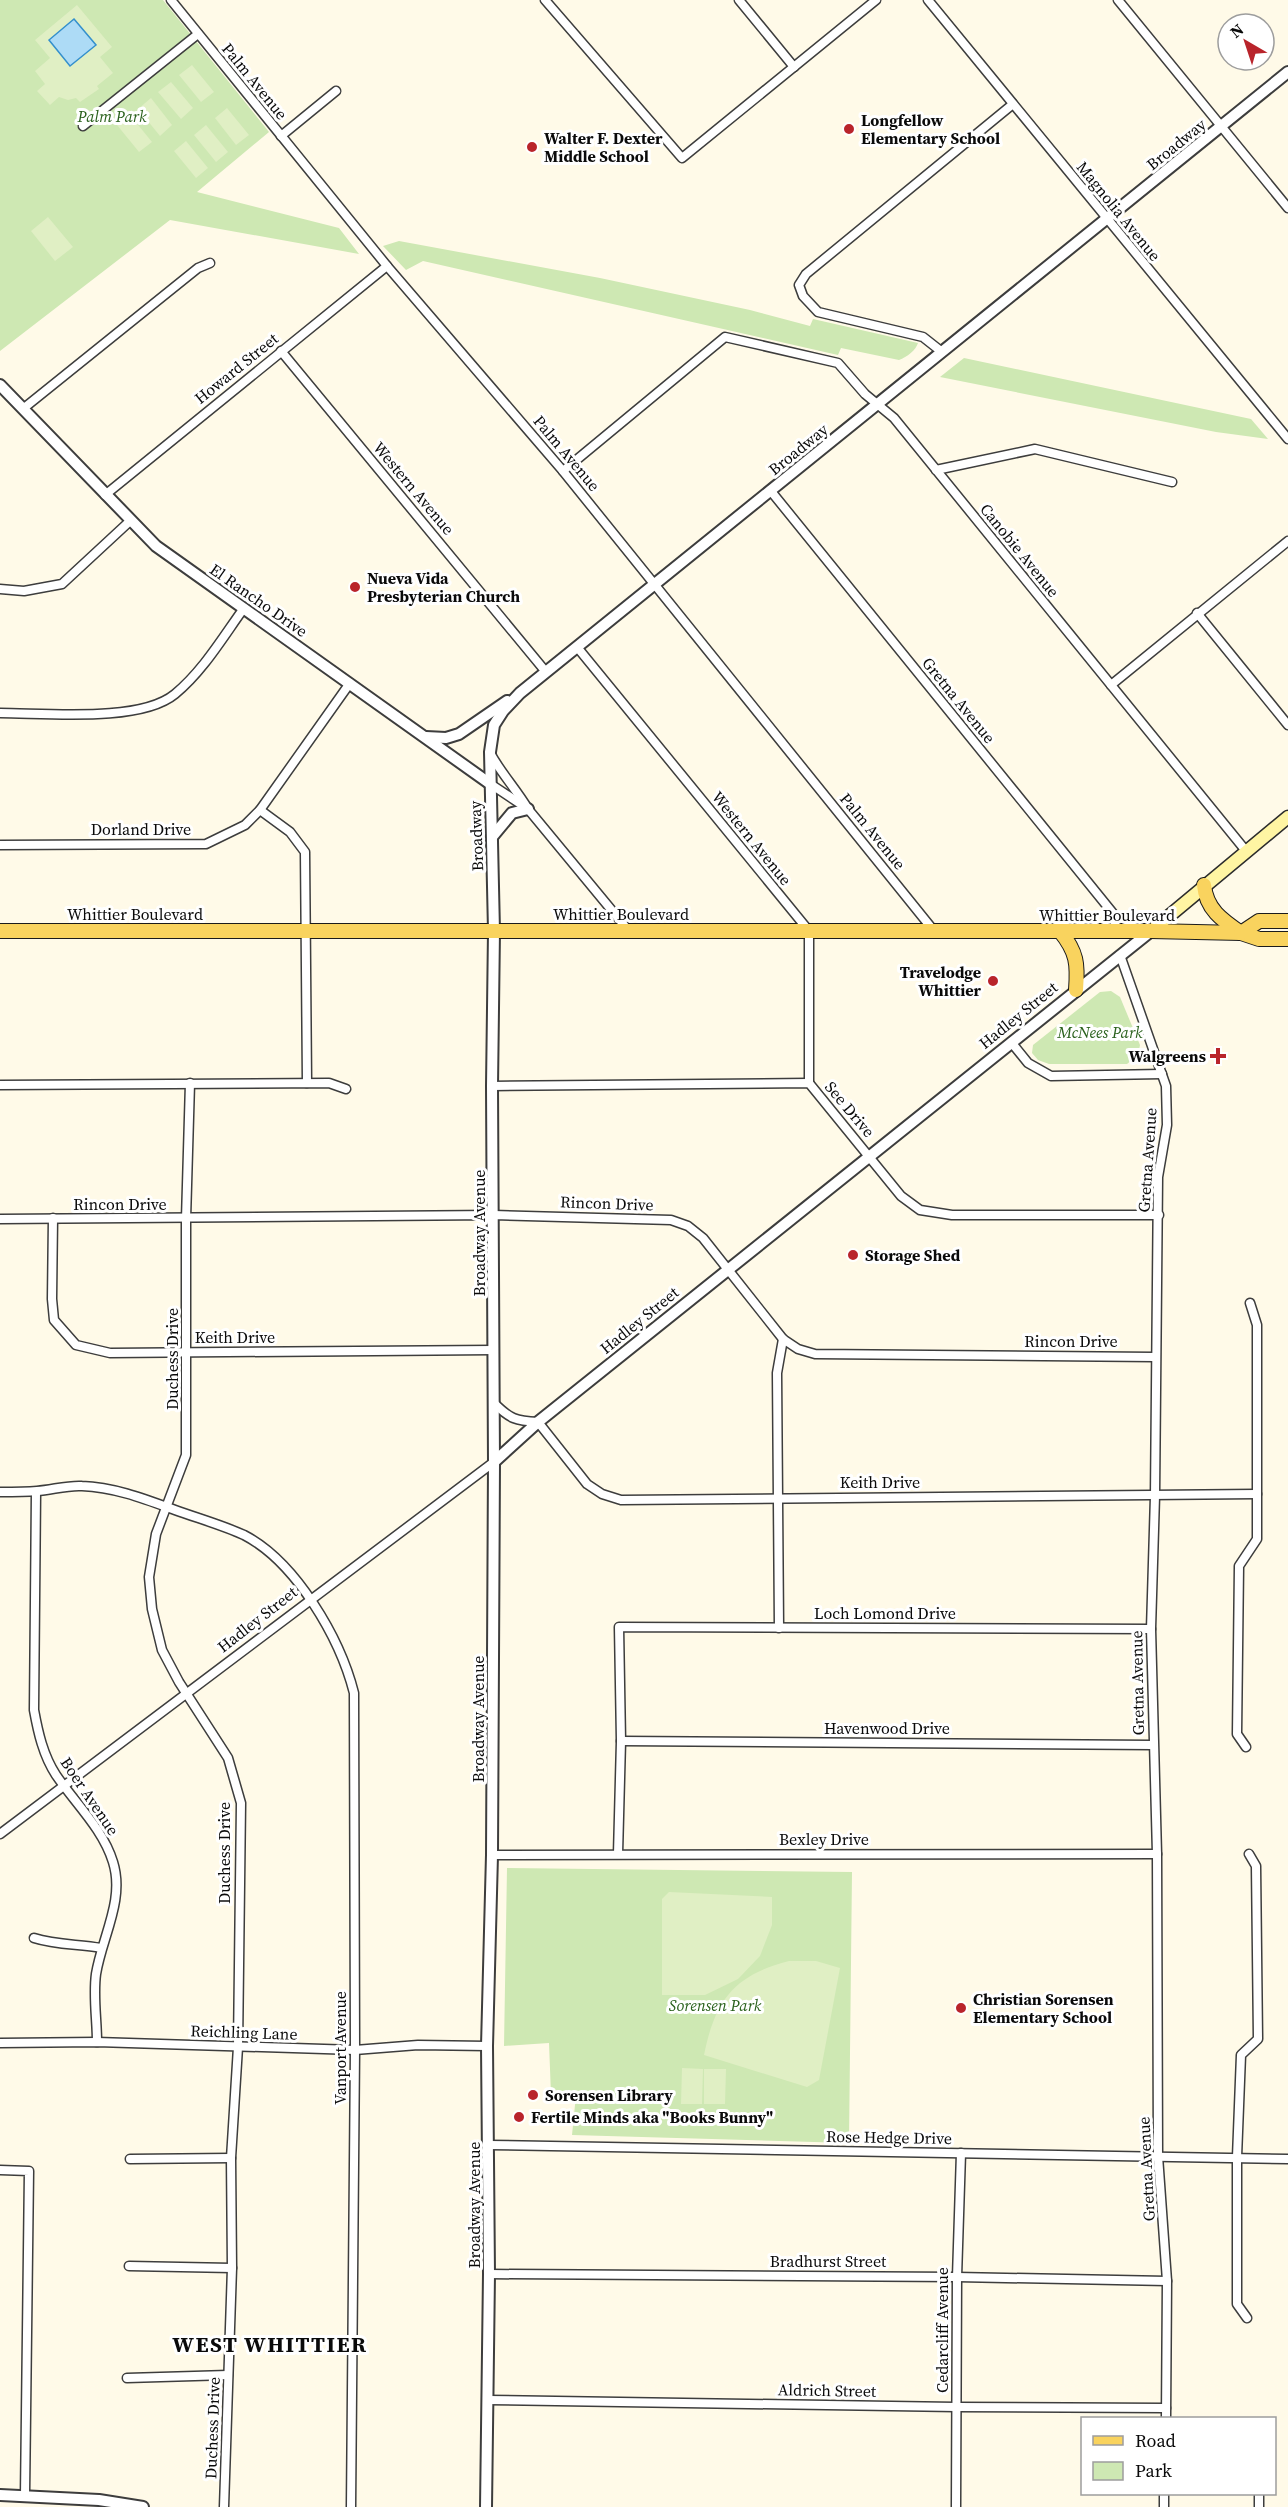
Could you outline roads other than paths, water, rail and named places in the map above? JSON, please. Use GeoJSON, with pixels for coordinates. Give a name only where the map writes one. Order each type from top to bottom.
{"type":"FeatureCollection","features":[{"type":"Feature","properties":{"kind":"main road","name":"Hadley Street"},"geometry":{"type":"LineString","coordinates":[[1150,931],[1288,817]]}},
{"type":"Feature","properties":{"kind":"main road"},"geometry":{"type":"LineString","coordinates":[[1204,885],[1205,896],[1211,909],[1223,921],[1241,933]]}},
{"type":"Feature","properties":{"kind":"main road","name":"Whittier Boulevard"},"geometry":{"type":"LineString","coordinates":[[1241,933],[1259,921],[1288,921]]}},
{"type":"Feature","properties":{"kind":"main road","name":"Whittier Boulevard"},"geometry":{"type":"LineString","coordinates":[[0,931],[1150,931],[1241,933],[1258,939],[1288,939]]}},
{"type":"Feature","properties":{"kind":"main road"},"geometry":{"type":"LineString","coordinates":[[1060,931],[1072,945],[1078,966],[1076,990]]}},
{"type":"Feature","properties":{"kind":"street","name":"Palm Avenue"},"geometry":{"type":"LineString","coordinates":[[171,0],[387,266],[563,471],[934,931]]}},
{"type":"Feature","properties":{"kind":"street"},"geometry":{"type":"LineString","coordinates":[[545,0],[682,158],[876,0]]}},
{"type":"Feature","properties":{"kind":"street"},"geometry":{"type":"LineString","coordinates":[[739,0],[794,67]]}},
{"type":"Feature","properties":{"kind":"street","name":"Magnolia Avenue"},"geometry":{"type":"LineString","coordinates":[[928,0],[1288,440]]}},
{"type":"Feature","properties":{"kind":"street"},"geometry":{"type":"LineString","coordinates":[[1118,0],[1288,208]]}},
{"type":"Feature","properties":{"kind":"street"},"geometry":{"type":"LineString","coordinates":[[83,126],[198,34]]}},
{"type":"Feature","properties":{"kind":"street","name":"Broadway"},"geometry":{"type":"LineString","coordinates":[[495,931],[489,783],[490,752],[494,725],[503,711],[520,693],[1288,72]]}},
{"type":"Feature","properties":{"kind":"street"},"geometry":{"type":"LineString","coordinates":[[281,136],[336,91]]}},
{"type":"Feature","properties":{"kind":"street"},"geometry":{"type":"LineString","coordinates":[[942,352],[923,337],[818,312],[803,296],[799,285],[806,274],[1013,104]]}},
{"type":"Feature","properties":{"kind":"street"},"geometry":{"type":"LineString","coordinates":[[24,408],[198,268],[210,263]]}},
{"type":"Feature","properties":{"kind":"street","name":"Howard Street"},"geometry":{"type":"LineString","coordinates":[[105,495],[387,266]]}},
{"type":"Feature","properties":{"kind":"street","name":"Canobie Avenue"},"geometry":{"type":"LineString","coordinates":[[563,471],[725,337],[838,363],[865,394],[894,418],[1246,851]]}},
{"type":"Feature","properties":{"kind":"street","name":"Western Avenue"},"geometry":{"type":"LineString","coordinates":[[281,351],[546,672]]}},
{"type":"Feature","properties":{"kind":"street","name":"El Rancho Drive"},"geometry":{"type":"LineString","coordinates":[[0,385],[156,546],[528,809]]}},
{"type":"Feature","properties":{"kind":"street"},"geometry":{"type":"LineString","coordinates":[[936,470],[1035,449],[1172,482]]}},
{"type":"Feature","properties":{"kind":"street","name":"Gretna Avenue"},"geometry":{"type":"LineString","coordinates":[[770,490],[1116,917],[1114,931]]}},
{"type":"Feature","properties":{"kind":"street"},"geometry":{"type":"LineString","coordinates":[[0,589],[24,591],[62,584],[130,521]]}},
{"type":"Feature","properties":{"kind":"street"},"geometry":{"type":"LineString","coordinates":[[1111,685],[1288,541]]}},
{"type":"Feature","properties":{"kind":"street"},"geometry":{"type":"LineString","coordinates":[[0,713],[104,713],[135,711],[155,705],[175,695],[205,662],[244,608]]}},
{"type":"Feature","properties":{"kind":"street"},"geometry":{"type":"LineString","coordinates":[[1197,614],[1288,725]]}},
{"type":"Feature","properties":{"kind":"street","name":"Western Avenue"},"geometry":{"type":"LineString","coordinates":[[577,647],[809,931]]}},
{"type":"Feature","properties":{"kind":"street","name":"Dorland Drive"},"geometry":{"type":"LineString","coordinates":[[0,845],[206,844],[245,825],[260,810],[350,683]]}},
{"type":"Feature","properties":{"kind":"street"},"geometry":{"type":"LineString","coordinates":[[424,736],[446,738],[459,734],[520,693]]}},
{"type":"Feature","properties":{"kind":"street","name":"El Rancho Drive"},"geometry":{"type":"LineString","coordinates":[[490,752],[500,771],[528,809],[628,930]]}},
{"type":"Feature","properties":{"kind":"street"},"geometry":{"type":"LineString","coordinates":[[492,837],[512,813],[528,809]]}},
{"type":"Feature","properties":{"kind":"street"},"geometry":{"type":"LineString","coordinates":[[260,810],[290,832],[305,852],[307,1083]]}},
{"type":"Feature","properties":{"kind":"street","name":"Broadway Avenue"},"geometry":{"type":"LineString","coordinates":[[486,2507],[489,2274],[487,2046],[492,1856],[494,1215],[492,1086],[495,931]]}},
{"type":"Feature","properties":{"kind":"street"},"geometry":{"type":"LineString","coordinates":[[809,931],[809,1083]]}},
{"type":"Feature","properties":{"kind":"street","name":"Hadley Street"},"geometry":{"type":"LineString","coordinates":[[0,1834],[494,1462],[538,1422],[1150,931]]}},
{"type":"Feature","properties":{"kind":"street","name":"Gretna Avenue"},"geometry":{"type":"LineString","coordinates":[[1120,955],[1166,1086],[1167,1125],[1158,1177],[1155,1496],[1151,1629],[1157,1854],[1158,2156],[1167,2281],[1166,2417]]}},
{"type":"Feature","properties":{"kind":"street"},"geometry":{"type":"LineString","coordinates":[[1011,1042],[1028,1063],[1051,1076],[1162,1074]]}},
{"type":"Feature","properties":{"kind":"street","name":"Duchess Drive"},"geometry":{"type":"LineString","coordinates":[[190,1083],[186,1219],[186,1455],[156,1534],[149,1577],[152,1609],[162,1650],[228,1758],[241,1803],[238,2047],[231,2158],[231,2268],[224,2507]]}},
{"type":"Feature","properties":{"kind":"street"},"geometry":{"type":"LineString","coordinates":[[0,1085],[329,1083],[346,1089]]}},
{"type":"Feature","properties":{"kind":"street","name":"See Drive"},"geometry":{"type":"LineString","coordinates":[[492,1086],[809,1083],[909,1204],[933,1214],[1159,1215]]}},
{"type":"Feature","properties":{"kind":"street","name":"Rincon Drive"},"geometry":{"type":"LineString","coordinates":[[0,1219],[494,1215],[671,1220],[688,1226],[703,1238],[783,1339],[798,1349],[832,1356],[1155,1357]]}},
{"type":"Feature","properties":{"kind":"street","name":"Keith Drive"},"geometry":{"type":"LineString","coordinates":[[53,1218],[54,1320],[76,1345],[110,1353],[494,1350]]}},
{"type":"Feature","properties":{"kind":"street"},"geometry":{"type":"LineString","coordinates":[[1246,1747],[1237,1734],[1239,1566],[1257,1539],[1257,1324],[1250,1303]]}},
{"type":"Feature","properties":{"kind":"street"},"geometry":{"type":"LineString","coordinates":[[779,1629],[777,1373],[783,1339]]}},
{"type":"Feature","properties":{"kind":"street"},"geometry":{"type":"LineString","coordinates":[[494,1403],[508,1417],[520,1421],[538,1422]]}},
{"type":"Feature","properties":{"kind":"street","name":"Keith Drive"},"geometry":{"type":"LineString","coordinates":[[538,1422],[587,1484],[602,1494],[621,1500],[1257,1494]]}},
{"type":"Feature","properties":{"kind":"street","name":"Vanport Avenue"},"geometry":{"type":"LineString","coordinates":[[0,1492],[36,1492],[81,1486],[110,1489],[244,1536],[273,1557],[290,1573],[310,1599],[341,1652],[354,1693],[355,2050],[351,2507]]}},
{"type":"Feature","properties":{"kind":"street","name":"Boer Avenue"},"geometry":{"type":"LineString","coordinates":[[36,1492],[34,1710],[43,1749],[55,1774],[103,1839],[117,1877],[116,1897],[100,1948],[96,1978],[97,2042]]}},
{"type":"Feature","properties":{"kind":"street","name":"Loch Lomond Drive"},"geometry":{"type":"LineString","coordinates":[[621,1741],[619,1627],[1151,1629]]}},
{"type":"Feature","properties":{"kind":"street"},"geometry":{"type":"LineString","coordinates":[[618,1854],[621,1741]]}},
{"type":"Feature","properties":{"kind":"street","name":"Havenwood Drive"},"geometry":{"type":"LineString","coordinates":[[621,1741],[1153,1744]]}},
{"type":"Feature","properties":{"kind":"street","name":"Bexley Drive"},"geometry":{"type":"LineString","coordinates":[[492,1856],[1157,1854]]}},
{"type":"Feature","properties":{"kind":"street"},"geometry":{"type":"LineString","coordinates":[[1247,2318],[1238,2304],[1237,2157],[1241,2055],[1258,2039],[1256,1866],[1249,1854]]}},
{"type":"Feature","properties":{"kind":"street"},"geometry":{"type":"LineString","coordinates":[[34,1938],[54,1944],[79,1944],[100,1948]]}},
{"type":"Feature","properties":{"kind":"street","name":"Reichling Lane"},"geometry":{"type":"LineString","coordinates":[[0,2043],[97,2042],[355,2050],[418,2045],[487,2046]]}},
{"type":"Feature","properties":{"kind":"street","name":"Rose Hedge Drive"},"geometry":{"type":"LineString","coordinates":[[489,2145],[1288,2159]]}},
{"type":"Feature","properties":{"kind":"street","name":"Cedarcliff Avenue"},"geometry":{"type":"LineString","coordinates":[[956,2507],[957,2277],[961,2153]]}},
{"type":"Feature","properties":{"kind":"street"},"geometry":{"type":"LineString","coordinates":[[130,2159],[231,2158]]}},
{"type":"Feature","properties":{"kind":"street"},"geometry":{"type":"LineString","coordinates":[[0,2170],[29,2170],[25,2495]]}},
{"type":"Feature","properties":{"kind":"street"},"geometry":{"type":"LineString","coordinates":[[129,2266],[231,2268]]}},
{"type":"Feature","properties":{"kind":"street","name":"Bradhurst Street"},"geometry":{"type":"LineString","coordinates":[[489,2274],[957,2277],[1167,2281]]}},
{"type":"Feature","properties":{"kind":"street"},"geometry":{"type":"LineString","coordinates":[[127,2378],[228,2375]]}},
{"type":"Feature","properties":{"kind":"street","name":"Aldrich Street"},"geometry":{"type":"LineString","coordinates":[[488,2400],[1166,2408]]}},
{"type":"Feature","properties":{"kind":"street"},"geometry":{"type":"LineString","coordinates":[[0,2495],[99,2499],[143,2507]]}},
{"type":"Feature","properties":{"kind":"water"},"geometry":{"type":"Polygon","coordinates":[[[74,19],[96,45],[70,66],[49,40],[74,19]]]}},
{"type":"Feature","properties":{"kind":"place","name":"Longfellow Elementary School"},"geometry":{"type":"Point","coordinates":[849,129]}},
{"type":"Feature","properties":{"kind":"place","name":"Walter F. Dexter Middle School"},"geometry":{"type":"Point","coordinates":[532,147]}},
{"type":"Feature","properties":{"kind":"place","name":"Nueva Vida Presbyterian Church"},"geometry":{"type":"Point","coordinates":[355,587]}},
{"type":"Feature","properties":{"kind":"place","name":"Travelodge Whittier"},"geometry":{"type":"Point","coordinates":[993,981]}},
{"type":"Feature","properties":{"kind":"place","name":"Walgreens"},"geometry":{"type":"Point","coordinates":[1218,1056]}},
{"type":"Feature","properties":{"kind":"place","name":"Storage Shed"},"geometry":{"type":"Point","coordinates":[853,1255]}},
{"type":"Feature","properties":{"kind":"place","name":"Christian Sorensen Elementary School"},"geometry":{"type":"Point","coordinates":[961,2008]}},
{"type":"Feature","properties":{"kind":"place","name":"Sorensen Library"},"geometry":{"type":"Point","coordinates":[533,2095]}},
{"type":"Feature","properties":{"kind":"place","name":"Fertile Minds aka \"Books Bunny\""},"geometry":{"type":"Point","coordinates":[519,2117]}},
{"type":"Feature","properties":{"kind":"district","name":"WEST WHITTIER"},"geometry":{"type":"Point","coordinates":[270,2344]}},
{"type":"Feature","properties":{"kind":"park label","name":"Palm Park"},"geometry":{"type":"Point","coordinates":[112,116]}},
{"type":"Feature","properties":{"kind":"park label","name":"McNees Park"},"geometry":{"type":"Point","coordinates":[1100,1032]}},
{"type":"Feature","properties":{"kind":"park label","name":"Sorensen Park"},"geometry":{"type":"Point","coordinates":[715,2005]}}]}
